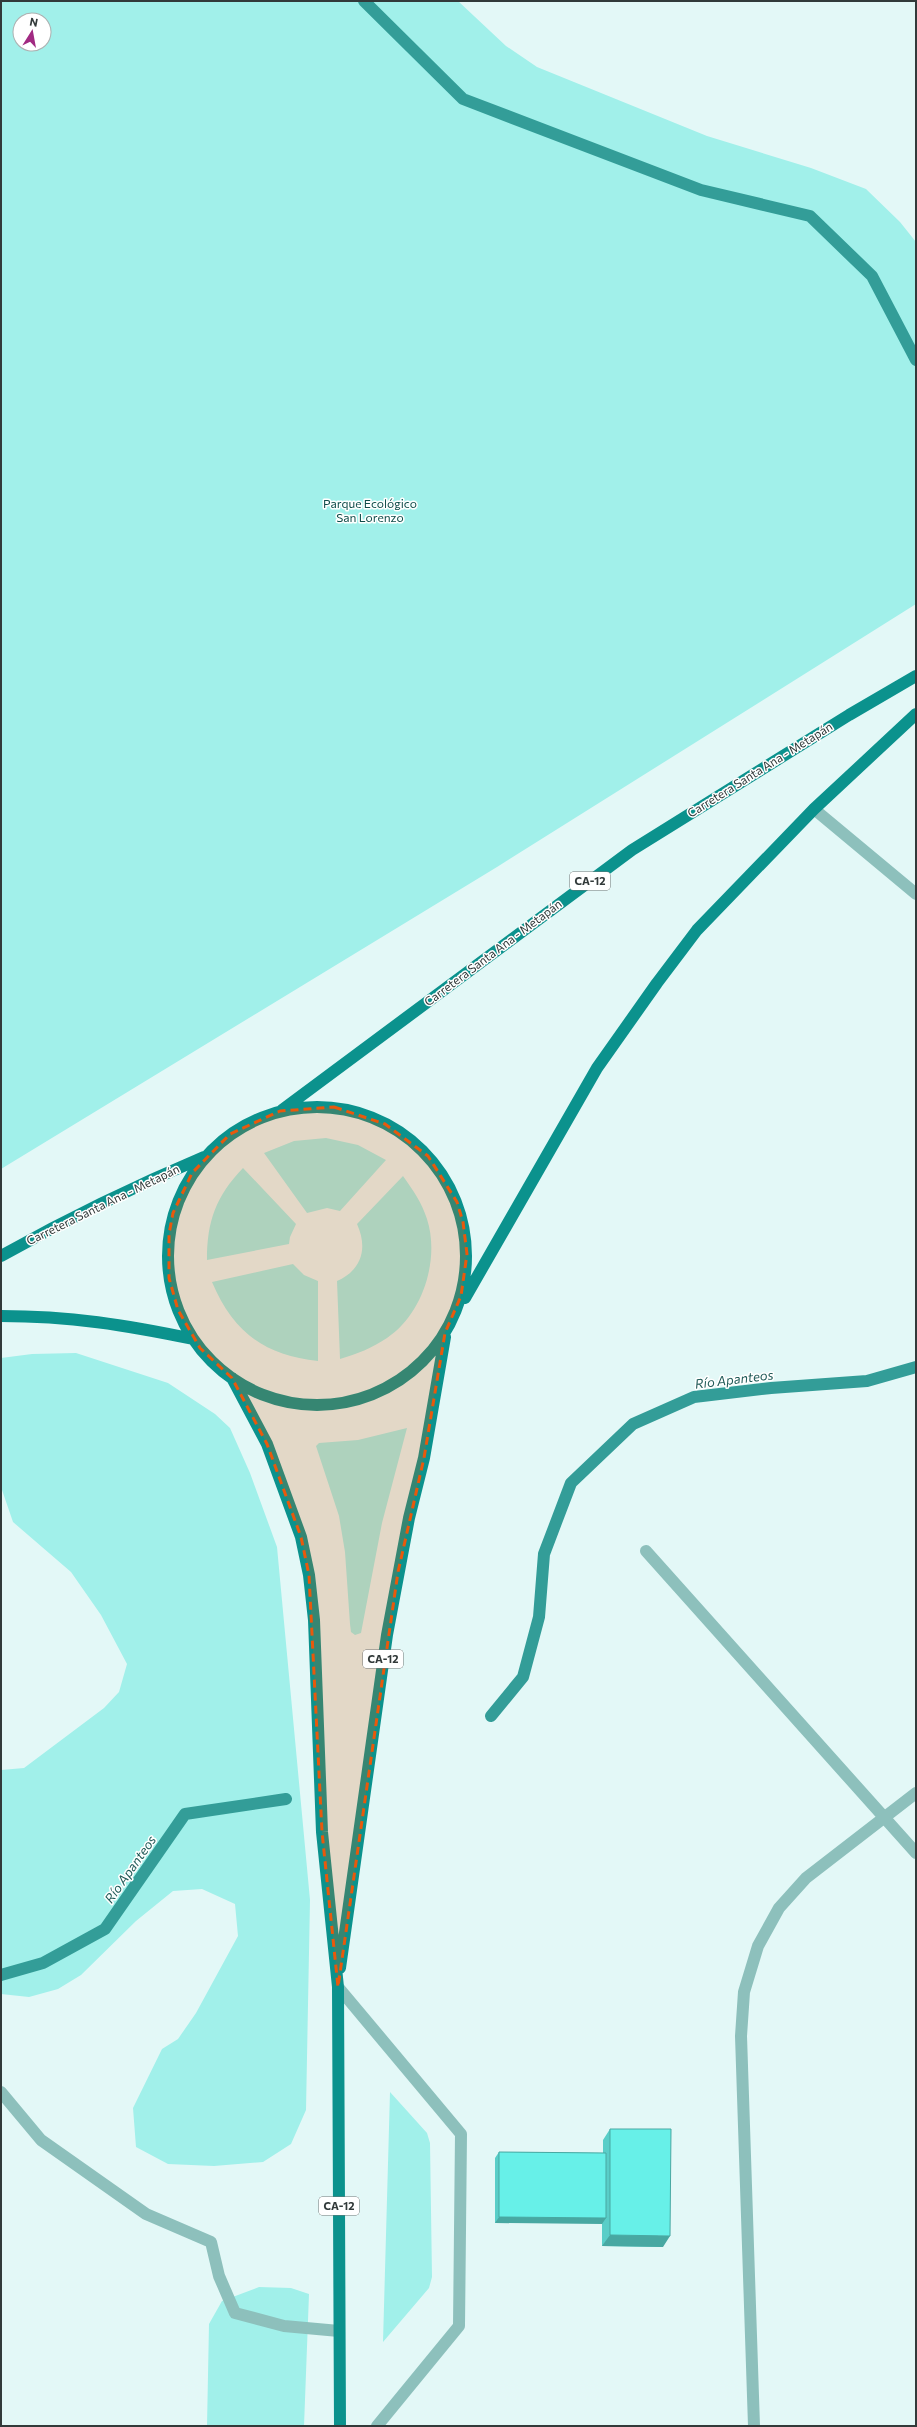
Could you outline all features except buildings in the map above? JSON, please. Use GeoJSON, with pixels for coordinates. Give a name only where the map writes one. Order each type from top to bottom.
{"type":"FeatureCollection","features":[{"type":"Feature","properties":{"kind":"main road","name":"Carretera Santa Ana - Metapán"},"geometry":{"type":"LineString","coordinates":[[280,1111],[632,850],[849,715],[916,676]]}},
{"type":"Feature","properties":{"kind":"main road"},"geometry":{"type":"LineString","coordinates":[[454,1317],[461,1296],[466,1270],[465,1232],[452,1191],[428,1156],[395,1129],[355,1112],[318,1107],[280,1111],[239,1128],[206,1156],[181,1193],[172,1218],[168,1245],[171,1289],[178,1310],[193,1339],[207,1356],[232,1378],[262,1394],[283,1401],[316,1404],[348,1401],[380,1391],[404,1377],[425,1359],[446,1333],[597,1068],[657,983],[697,930],[814,809],[916,714]]}},
{"type":"Feature","properties":{"kind":"main road","name":"Carretera Santa Ana - Metapán"},"geometry":{"type":"LineString","coordinates":[[1,1256],[81,1213],[206,1156]]}},
{"type":"Feature","properties":{"kind":"main road"},"geometry":{"type":"LineString","coordinates":[[1,1316],[51,1316],[100,1321],[193,1339]]}},
{"type":"Feature","properties":{"kind":"main road","name":"CA-12"},"geometry":{"type":"LineString","coordinates":[[338,1987],[387,1635],[409,1518],[424,1458],[446,1333]]}},
{"type":"Feature","properties":{"kind":"main road","name":"CA-12"},"geometry":{"type":"LineString","coordinates":[[232,1378],[267,1444],[301,1537],[310,1575],[314,1620],[322,1832],[338,1987],[340,2426]]}},
{"type":"Feature","properties":{"kind":"street"},"geometry":{"type":"LineString","coordinates":[[814,809],[916,894]]}},
{"type":"Feature","properties":{"kind":"street"},"geometry":{"type":"LineString","coordinates":[[646,1551],[916,1853]]}},
{"type":"Feature","properties":{"kind":"street"},"geometry":{"type":"LineString","coordinates":[[754,2426],[741,2036],[744,1992],[758,1946],[780,1908],[806,1878],[916,1793]]}},
{"type":"Feature","properties":{"kind":"street"},"geometry":{"type":"LineString","coordinates":[[338,1987],[460,2134],[459,2326],[377,2426]]}},
{"type":"Feature","properties":{"kind":"street"},"geometry":{"type":"LineString","coordinates":[[1,2092],[41,2140],[146,2214],[212,2242],[219,2276],[234,2313],[284,2326],[339,2331]]}},
{"type":"Feature","properties":{"kind":"highlighted area"},"geometry":{"type":"Polygon","coordinates":[[[334,1107],[385,1124],[428,1156],[457,1202],[463,1222],[467,1254],[461,1296],[445,1333],[424,1458],[398,1572],[338,1987],[322,1832],[309,1575],[301,1537],[267,1444],[232,1378],[200,1348],[178,1310],[169,1278],[169,1234],[173,1213],[192,1173],[230,1134],[280,1111],[334,1107]]]}},
{"type":"Feature","properties":{"kind":"green space","name":"Parque Ecológico San Lorenzo"},"geometry":{"type":"Polygon","coordinates":[[[1,1],[458,1],[506,46],[537,67],[707,136],[811,168],[866,189],[900,222],[916,242],[916,604],[497,867],[1,1169],[1,1]]]}},
{"type":"Feature","properties":{"kind":"green space"},"geometry":{"type":"Polygon","coordinates":[[[326,1138],[358,1145],[386,1160],[340,1211],[327,1208],[307,1213],[264,1153],[294,1141],[326,1138]]]}},
{"type":"Feature","properties":{"kind":"green space"},"geometry":{"type":"Polygon","coordinates":[[[243,1168],[296,1224],[290,1237],[289,1244],[207,1260],[209,1233],[215,1210],[226,1189],[243,1168]]]}},
{"type":"Feature","properties":{"kind":"green space"},"geometry":{"type":"Polygon","coordinates":[[[403,1176],[423,1208],[427,1219],[431,1251],[430,1268],[425,1284],[419,1300],[400,1328],[376,1345],[340,1359],[337,1281],[352,1271],[360,1257],[362,1241],[357,1224],[403,1176]]]}},
{"type":"Feature","properties":{"kind":"green space"},"geometry":{"type":"Polygon","coordinates":[[[293,1264],[304,1275],[318,1281],[318,1361],[282,1353],[266,1347],[253,1338],[230,1315],[220,1300],[212,1282],[293,1264]]]}},
{"type":"Feature","properties":{"kind":"green space"},"geometry":{"type":"Polygon","coordinates":[[[76,1353],[168,1383],[215,1414],[230,1428],[250,1473],[277,1547],[310,1900],[306,2110],[291,2144],[263,2162],[214,2166],[168,2164],[136,2147],[133,2108],[162,2049],[178,2039],[196,2013],[238,1936],[235,1904],[202,1889],[173,1891],[136,1921],[81,1975],[58,1989],[29,1997],[1,1994],[1,1770],[24,1768],[104,1708],[119,1692],[127,1664],[101,1615],[71,1572],[13,1522],[1,1487],[1,1358],[32,1354],[76,1353]]]}},
{"type":"Feature","properties":{"kind":"green space"},"geometry":{"type":"Polygon","coordinates":[[[407,1428],[382,1523],[361,1633],[355,1635],[351,1632],[345,1552],[339,1516],[316,1446],[319,1443],[358,1440],[407,1428]]]}},
{"type":"Feature","properties":{"kind":"green space"},"geometry":{"type":"Polygon","coordinates":[[[390,2092],[427,2133],[430,2143],[432,2277],[429,2288],[383,2342],[390,2092]]]}},
{"type":"Feature","properties":{"kind":"green space"},"geometry":{"type":"Polygon","coordinates":[[[259,2287],[291,2288],[309,2294],[304,2426],[207,2426],[209,2324],[222,2301],[259,2287]]]}},
{"type":"Feature","properties":{"kind":"waterway"},"geometry":{"type":"LineString","coordinates":[[364,1],[463,99],[701,190],[810,216],[872,276],[916,360]]}},
{"type":"Feature","properties":{"kind":"waterway","name":"Río Apanteos"},"geometry":{"type":"LineString","coordinates":[[491,1716],[523,1677],[539,1617],[544,1554],[571,1483],[633,1424],[694,1397],[771,1388],[867,1381],[916,1367]]}},
{"type":"Feature","properties":{"kind":"waterway","name":"Río Apanteos"},"geometry":{"type":"LineString","coordinates":[[1,1975],[43,1963],[105,1929],[185,1814],[286,1799]]}}]}
